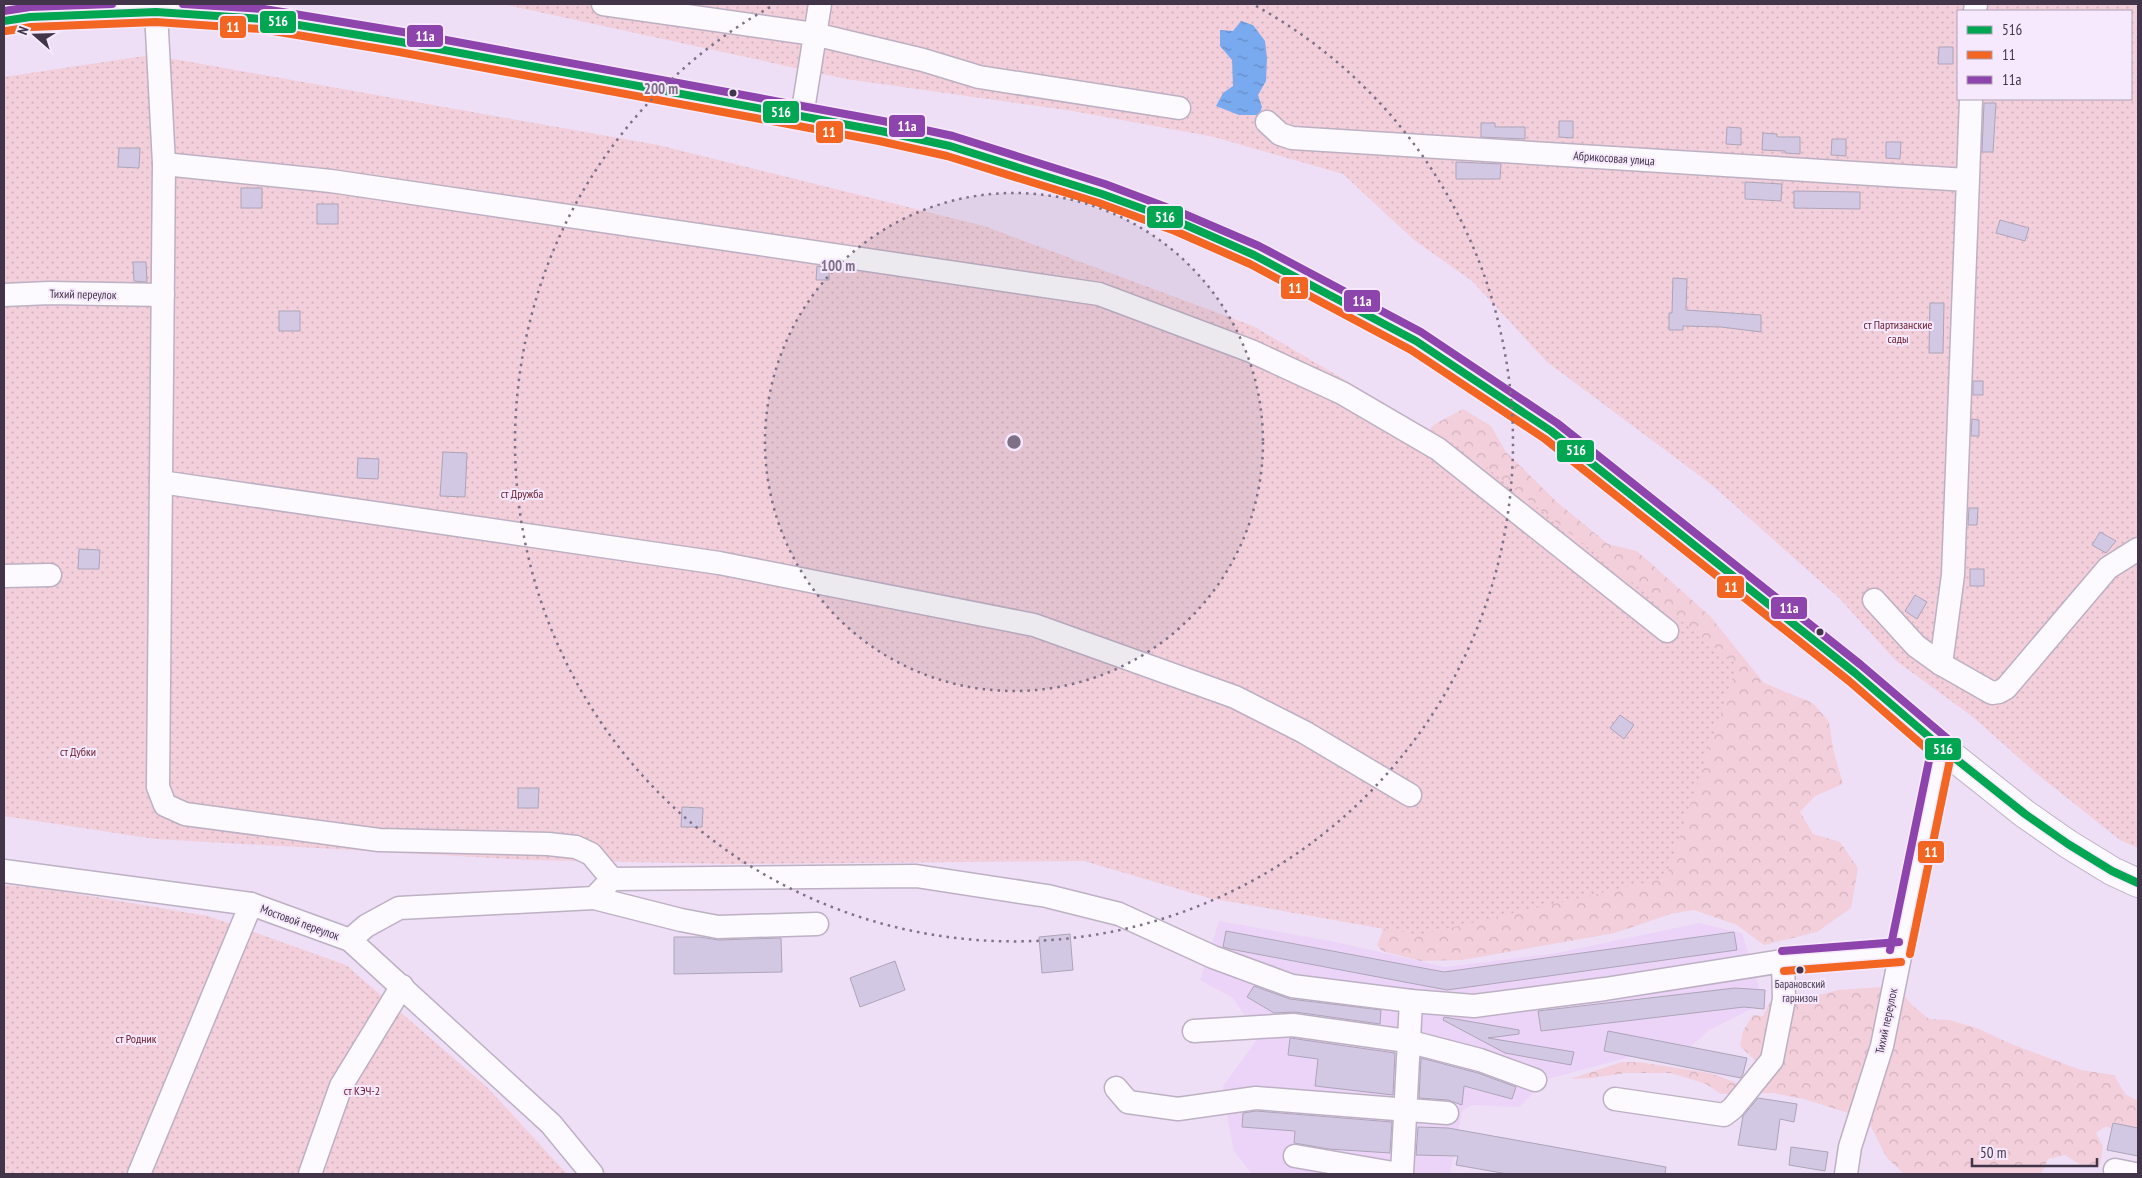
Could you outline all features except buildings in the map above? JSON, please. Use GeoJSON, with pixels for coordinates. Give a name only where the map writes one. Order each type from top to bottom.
{"type":"FeatureCollection","features":[{"type":"Feature","properties":{"kind":"highway"},"geometry":{"type":"LineString","coordinates":[[4,21],[30,17],[156,12],[262,19],[401,42],[802,116],[950,146],[1111,197],[1179,222],[1254,255],[1416,341],[1551,431],[1855,673],[1942,748],[2025,814],[2068,844],[2112,871],[2138,883]]}},
{"type":"Feature","properties":{"kind":"street"},"geometry":{"type":"LineString","coordinates":[[603,4],[814,34],[923,60],[979,77],[1178,108]]}},
{"type":"Feature","properties":{"kind":"street"},"geometry":{"type":"LineString","coordinates":[[802,116],[820,4]]}},
{"type":"Feature","properties":{"kind":"street"},"geometry":{"type":"LineString","coordinates":[[156,12],[164,164],[158,787],[165,805],[184,814],[379,840],[548,844],[576,847],[591,854],[612,879]]}},
{"type":"Feature","properties":{"kind":"street"},"geometry":{"type":"LineString","coordinates":[[1941,664],[1953,575],[1971,100]]}},
{"type":"Feature","properties":{"kind":"street","name":"Абрикосовая улица"},"geometry":{"type":"LineString","coordinates":[[1267,122],[1280,134],[1292,138],[1967,180]]}},
{"type":"Feature","properties":{"kind":"street"},"geometry":{"type":"LineString","coordinates":[[164,164],[331,181],[1099,294],[1251,351],[1342,394],[1438,449],[1667,631]]}},
{"type":"Feature","properties":{"kind":"street","name":"Тихий переулок"},"geometry":{"type":"LineString","coordinates":[[4,295],[50,293],[163,295]]}},
{"type":"Feature","properties":{"kind":"street"},"geometry":{"type":"LineString","coordinates":[[161,482],[719,563],[1034,625],[1235,697],[1304,732],[1410,795]]}},
{"type":"Feature","properties":{"kind":"street"},"geometry":{"type":"LineString","coordinates":[[1874,600],[1916,646],[1941,664],[1992,693],[1999,692],[2006,688],[2108,568],[2138,549]]}},
{"type":"Feature","properties":{"kind":"street"},"geometry":{"type":"LineString","coordinates":[[4,576],[50,575]]}},
{"type":"Feature","properties":{"kind":"street","name":"Тихий переулок"},"geometry":{"type":"LineString","coordinates":[[1846,1174],[1850,1147],[1882,1046],[1942,748]]}},
{"type":"Feature","properties":{"kind":"street","name":"Мостовой переулок"},"geometry":{"type":"LineString","coordinates":[[4,871],[251,904],[350,940],[551,1124],[592,1174]]}},
{"type":"Feature","properties":{"kind":"street"},"geometry":{"type":"LineString","coordinates":[[594,898],[612,879],[916,876],[1047,896],[1119,914],[1213,957],[1292,986],[1411,1001],[1474,1006],[1605,989],[1783,961],[1900,952]]}},
{"type":"Feature","properties":{"kind":"street"},"geometry":{"type":"LineString","coordinates":[[350,940],[366,926],[399,908],[594,898],[681,920],[718,927],[817,924]]}},
{"type":"Feature","properties":{"kind":"street"},"geometry":{"type":"LineString","coordinates":[[138,1174],[251,904]]}},
{"type":"Feature","properties":{"kind":"street"},"geometry":{"type":"LineString","coordinates":[[1615,1099],[1724,1115],[1728,1112],[1772,1060],[1784,999],[1783,961]]}},
{"type":"Feature","properties":{"kind":"street"},"geometry":{"type":"LineString","coordinates":[[310,1174],[341,1086],[402,986]]}},
{"type":"Feature","properties":{"kind":"street"},"geometry":{"type":"LineString","coordinates":[[1295,1156],[1400,1174],[1406,1110],[1407,1041],[1411,1001]]}},
{"type":"Feature","properties":{"kind":"street"},"geometry":{"type":"LineString","coordinates":[[1194,1031],[1292,1026],[1407,1041],[1480,1060],[1535,1080]]}},
{"type":"Feature","properties":{"kind":"street"},"geometry":{"type":"LineString","coordinates":[[1116,1088],[1128,1102],[1178,1109],[1256,1098],[1447,1113]]}},
{"type":"Feature","properties":{"kind":"shaded area"},"geometry":{"type":"Polygon","coordinates":[[[1219,921],[1336,942],[1445,967],[1557,953],[1699,923],[1742,933],[1759,986],[1751,1009],[1709,1030],[1688,1049],[1665,1056],[1630,1057],[1548,1079],[1546,1084],[1534,1092],[1519,1107],[1472,1105],[1462,1111],[1450,1174],[1252,1174],[1234,1151],[1223,1086],[1259,1037],[1233,998],[1200,980],[1219,921]]]}},
{"type":"Feature","properties":{"kind":"green space","name":"ст Партизанские сады"},"geometry":{"type":"Polygon","coordinates":[[[502,4],[2138,4],[2138,848],[2120,840],[2037,774],[1973,717],[1895,660],[1839,598],[1712,485],[1547,362],[1472,281],[1414,240],[1343,174],[1214,137],[1073,111],[846,79],[502,4]]]}},
{"type":"Feature","properties":{"kind":"green space","name":"ст Дружба"},"geometry":{"type":"Polygon","coordinates":[[[151,55],[658,145],[984,226],[1253,326],[1466,451],[1737,665],[1666,878],[1419,935],[1209,898],[1084,861],[731,864],[527,860],[155,839],[4,816],[4,77],[151,55]]]}},
{"type":"Feature","properties":{"kind":"green space"},"geometry":{"type":"Polygon","coordinates":[[[1463,409],[1491,426],[1506,452],[1557,502],[1608,544],[1637,551],[1710,616],[1764,683],[1813,703],[1829,722],[1833,749],[1843,784],[1815,796],[1800,812],[1813,834],[1840,842],[1858,868],[1851,908],[1817,932],[1764,945],[1737,925],[1694,910],[1670,914],[1615,933],[1462,960],[1421,961],[1382,951],[1377,945],[1382,933],[1402,457],[1435,424],[1463,409]]]}},
{"type":"Feature","properties":{"kind":"green space","name":"ст Родник"},"geometry":{"type":"Polygon","coordinates":[[[4,885],[48,889],[208,916],[346,965],[488,1088],[567,1174],[4,1174],[4,885]]]}},
{"type":"Feature","properties":{"kind":"green space"},"geometry":{"type":"Polygon","coordinates":[[[1896,986],[1912,1005],[1929,1019],[1949,1020],[1977,1028],[2011,1044],[2081,1070],[2114,1075],[2125,1094],[2138,1101],[2138,1128],[2129,1137],[2106,1126],[2096,1133],[2103,1146],[2100,1165],[2082,1166],[2065,1155],[2048,1159],[2041,1174],[1904,1174],[1887,1158],[1867,1119],[1804,1099],[1773,1093],[1721,1094],[1706,1084],[1671,1073],[1626,1073],[1570,1079],[1622,1062],[1638,1062],[1710,1073],[1737,1083],[1761,1081],[1760,1065],[1740,1046],[1743,1031],[1753,1015],[1763,1016],[1770,1002],[1811,997],[1838,990],[1896,986]]]}},
{"type":"Feature","properties":{"kind":"water"},"geometry":{"type":"Polygon","coordinates":[[[1241,21],[1253,25],[1265,41],[1267,58],[1266,81],[1258,95],[1262,107],[1259,115],[1239,115],[1216,106],[1223,93],[1233,86],[1232,60],[1220,46],[1220,30],[1233,31],[1241,21]]]}},
{"type":"Feature","properties":{"kind":"transit line","name":"11а"},"geometry":{"type":"LineString","coordinates":[[4,11],[30,7],[112,4]]}},
{"type":"Feature","properties":{"kind":"transit line","name":"11а"},"geometry":{"type":"LineString","coordinates":[[183,4],[264,9],[403,32],[883,121],[953,136],[1105,184],[1182,213],[1259,246],[1421,332],[1557,423],[1861,665],[1949,740]]}},
{"type":"Feature","properties":{"kind":"transit line","name":"516"},"geometry":{"type":"LineString","coordinates":[[4,21],[30,17],[156,12],[262,19],[401,42],[881,131],[950,146],[1102,194],[1179,222],[1254,255],[1416,341],[1551,431],[1855,673],[1942,748],[2025,814],[2068,844],[2112,871],[2138,883]]}},
{"type":"Feature","properties":{"kind":"transit line","name":"11"},"geometry":{"type":"LineString","coordinates":[[6,31],[31,27],[156,22],[261,29],[399,52],[879,141],[947,156],[1099,203],[1175,231],[1250,264],[1411,350],[1545,439],[1849,681],[1935,756]]}},
{"type":"Feature","properties":{"kind":"transit line","name":"11а"},"geometry":{"type":"LineString","coordinates":[[1890,950],[1932,746]]}},
{"type":"Feature","properties":{"kind":"transit line","name":"11"},"geometry":{"type":"LineString","coordinates":[[1910,954],[1952,750]]}},
{"type":"Feature","properties":{"kind":"transit line","name":"11а"},"geometry":{"type":"LineString","coordinates":[[1782,951],[1899,942]]}},
{"type":"Feature","properties":{"kind":"transit line","name":"11"},"geometry":{"type":"LineString","coordinates":[[1784,971],[1901,962]]}},
{"type":"Feature","properties":{"kind":"place","name":"Барановский гарнизон"},"geometry":{"type":"Point","coordinates":[1800,970]}},
{"type":"Feature","properties":{"kind":"park label","name":"ст Дубки"},"geometry":{"type":"Point","coordinates":[78,751]}},
{"type":"Feature","properties":{"kind":"park label","name":"ст КЭЧ-2"},"geometry":{"type":"Point","coordinates":[362,1090]}}]}
